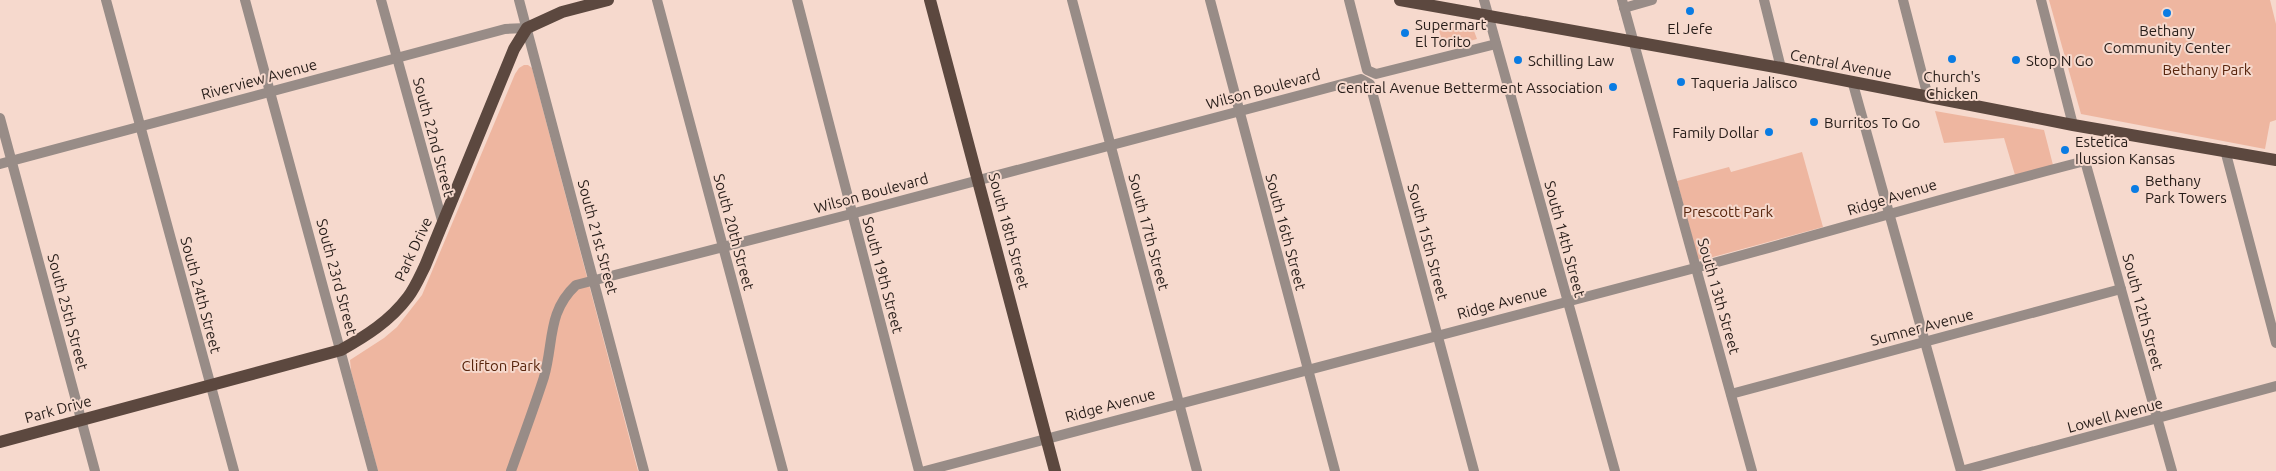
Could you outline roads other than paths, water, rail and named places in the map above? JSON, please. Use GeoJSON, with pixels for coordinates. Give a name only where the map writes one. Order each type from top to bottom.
{"type":"FeatureCollection","features":[{"type":"Feature","properties":{"kind":"main road"},"geometry":{"type":"LineString","coordinates":[[527,28],[562,12],[608,0]]}},
{"type":"Feature","properties":{"kind":"main road","name":"South 18th Street"},"geometry":{"type":"LineString","coordinates":[[930,0],[1055,471]]}},
{"type":"Feature","properties":{"kind":"main road","name":"Central Avenue"},"geometry":{"type":"LineString","coordinates":[[1400,0],[1781,68],[1853,84],[2073,125],[2276,160]]}},
{"type":"Feature","properties":{"kind":"main road","name":"Park Drive"},"geometry":{"type":"LineString","coordinates":[[0,442],[341,350],[366,336],[386,321],[408,297],[425,266],[514,49],[527,28]]}},
{"type":"Feature","properties":{"kind":"street","name":"South 24th Street"},"geometry":{"type":"LineString","coordinates":[[106,0],[234,471]]}},
{"type":"Feature","properties":{"kind":"street","name":"South 23rd Street"},"geometry":{"type":"LineString","coordinates":[[245,0],[373,471]]}},
{"type":"Feature","properties":{"kind":"street","name":"South 22nd Street"},"geometry":{"type":"LineString","coordinates":[[382,0],[443,224]]}},
{"type":"Feature","properties":{"kind":"street","name":"South 21st Street"},"geometry":{"type":"LineString","coordinates":[[519,0],[644,471]]}},
{"type":"Feature","properties":{"kind":"street","name":"South 20th Street"},"geometry":{"type":"LineString","coordinates":[[657,0],[783,471]]}},
{"type":"Feature","properties":{"kind":"street","name":"South 19th Street"},"geometry":{"type":"LineString","coordinates":[[797,0],[851,214],[920,471]]}},
{"type":"Feature","properties":{"kind":"street","name":"South 17th Street"},"geometry":{"type":"LineString","coordinates":[[1072,0],[1197,471]]}},
{"type":"Feature","properties":{"kind":"street","name":"South 16th Street"},"geometry":{"type":"LineString","coordinates":[[1210,0],[1335,471]]}},
{"type":"Feature","properties":{"kind":"street","name":"South 15th Street"},"geometry":{"type":"LineString","coordinates":[[1349,0],[1474,471]]}},
{"type":"Feature","properties":{"kind":"street","name":"South 14th Street"},"geometry":{"type":"LineString","coordinates":[[1484,0],[1566,301],[1615,471]]}},
{"type":"Feature","properties":{"kind":"street"},"geometry":{"type":"LineString","coordinates":[[1623,4],[1652,0]]}},
{"type":"Feature","properties":{"kind":"street"},"geometry":{"type":"LineString","coordinates":[[1764,0],[1781,68]]}},
{"type":"Feature","properties":{"kind":"street"},"geometry":{"type":"LineString","coordinates":[[1902,0],[1928,97]]}},
{"type":"Feature","properties":{"kind":"street"},"geometry":{"type":"LineString","coordinates":[[2041,0],[2073,125]]}},
{"type":"Feature","properties":{"kind":"street","name":"South 13th Street"},"geometry":{"type":"LineString","coordinates":[[1623,4],[1752,471]]}},
{"type":"Feature","properties":{"kind":"street","name":"Riverview Avenue"},"geometry":{"type":"LineString","coordinates":[[0,164],[505,29],[527,28]]}},
{"type":"Feature","properties":{"kind":"street","name":"Wilson Boulevard"},"geometry":{"type":"LineString","coordinates":[[511,471],[544,375],[555,316],[566,294],[576,285],[1496,44]]}},
{"type":"Feature","properties":{"kind":"street"},"geometry":{"type":"LineString","coordinates":[[1853,84],[1961,471]]}},
{"type":"Feature","properties":{"kind":"street","name":"South 25th Street"},"geometry":{"type":"LineString","coordinates":[[0,118],[95,471]]}},
{"type":"Feature","properties":{"kind":"street"},"geometry":{"type":"LineString","coordinates":[[2225,150],[2276,343]]}},
{"type":"Feature","properties":{"kind":"street","name":"Ridge Avenue"},"geometry":{"type":"LineString","coordinates":[[925,471],[1178,402],[1308,370],[1695,268],[1890,215],[1955,194],[2085,161]]}},
{"type":"Feature","properties":{"kind":"street","name":"South 12th Street"},"geometry":{"type":"LineString","coordinates":[[2085,161],[2172,471]]}},
{"type":"Feature","properties":{"kind":"street","name":"Sumner Avenue"},"geometry":{"type":"LineString","coordinates":[[1731,394],[2122,289]]}},
{"type":"Feature","properties":{"kind":"street","name":"Lowell Avenue"},"geometry":{"type":"LineString","coordinates":[[1961,471],[2276,386]]}},
{"type":"Feature","properties":{"kind":"place","name":"El Jefe"},"geometry":{"type":"Point","coordinates":[1690,11]}},
{"type":"Feature","properties":{"kind":"place","name":"Bethany Community Center"},"geometry":{"type":"Point","coordinates":[2167,13]}},
{"type":"Feature","properties":{"kind":"place","name":"Supermart El Torito"},"geometry":{"type":"Point","coordinates":[1405,33]}},
{"type":"Feature","properties":{"kind":"place","name":"Church's Chicken"},"geometry":{"type":"Point","coordinates":[1952,59]}},
{"type":"Feature","properties":{"kind":"place","name":"Schilling Law"},"geometry":{"type":"Point","coordinates":[1518,60]}},
{"type":"Feature","properties":{"kind":"place","name":"Stop N Go"},"geometry":{"type":"Point","coordinates":[2016,60]}},
{"type":"Feature","properties":{"kind":"place","name":"Taqueria Jalisco"},"geometry":{"type":"Point","coordinates":[1681,82]}},
{"type":"Feature","properties":{"kind":"place","name":"Central Avenue Betterment Association"},"geometry":{"type":"Point","coordinates":[1613,87]}},
{"type":"Feature","properties":{"kind":"place","name":"Burritos To Go"},"geometry":{"type":"Point","coordinates":[1814,122]}},
{"type":"Feature","properties":{"kind":"place","name":"Family Dollar"},"geometry":{"type":"Point","coordinates":[1769,132]}},
{"type":"Feature","properties":{"kind":"place","name":"Estetica Ilussion Kansas"},"geometry":{"type":"Point","coordinates":[2065,150]}},
{"type":"Feature","properties":{"kind":"place","name":"Bethany Park Towers"},"geometry":{"type":"Point","coordinates":[2135,189]}},
{"type":"Feature","properties":{"kind":"park label","name":"Bethany Park"},"geometry":{"type":"Point","coordinates":[2207,69]}},
{"type":"Feature","properties":{"kind":"park label","name":"Prescott Park"},"geometry":{"type":"Point","coordinates":[1728,211]}},
{"type":"Feature","properties":{"kind":"park label","name":"Clifton Park"},"geometry":{"type":"Point","coordinates":[501,365]}}]}
